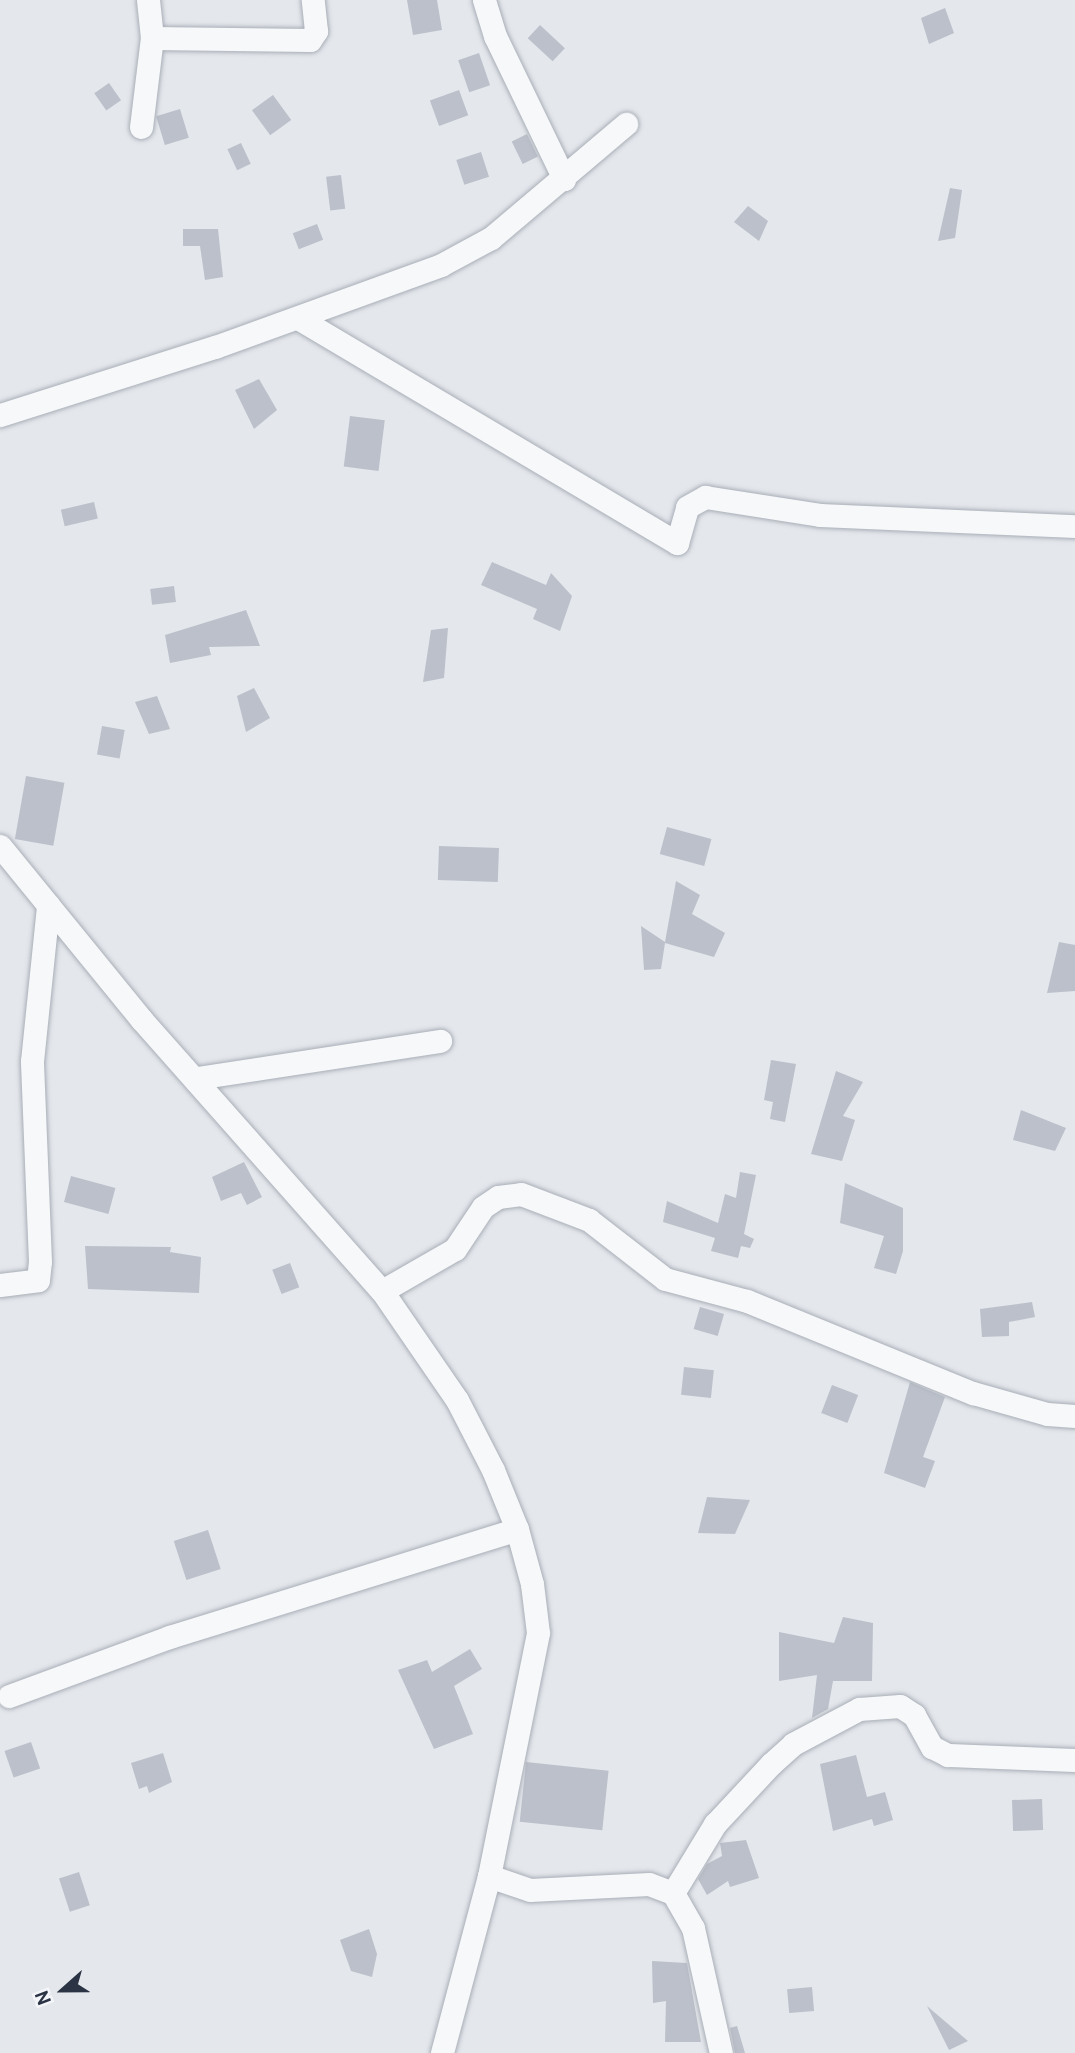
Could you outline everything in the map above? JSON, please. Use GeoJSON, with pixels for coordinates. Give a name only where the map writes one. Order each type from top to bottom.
{"type":"FeatureCollection","features":[{"type":"Feature","properties":{"kind":"street"},"geometry":{"type":"LineString","coordinates":[[141,127],[152,38],[148,0]]}},
{"type":"Feature","properties":{"kind":"street"},"geometry":{"type":"LineString","coordinates":[[152,38],[310,40],[316,31],[313,0]]}},
{"type":"Feature","properties":{"kind":"street"},"geometry":{"type":"LineString","coordinates":[[484,0],[495,36],[564,178]]}},
{"type":"Feature","properties":{"kind":"street"},"geometry":{"type":"LineString","coordinates":[[0,415],[298,318],[471,250],[564,178],[626,124]]}},
{"type":"Feature","properties":{"kind":"street"},"geometry":{"type":"LineString","coordinates":[[298,318],[677,544],[687,507],[705,497],[820,515],[1075,526]]}},
{"type":"Feature","properties":{"kind":"street"},"geometry":{"type":"LineString","coordinates":[[0,846],[141,1019],[197,1078],[291,1193],[382,1291],[457,1400],[493,1470],[517,1529],[532,1584],[538,1633],[489,1876],[442,2053]]}},
{"type":"Feature","properties":{"kind":"street"},"geometry":{"type":"LineString","coordinates":[[0,1285],[38,1280],[40,1262],[32,1061],[48,905]]}},
{"type":"Feature","properties":{"kind":"street"},"geometry":{"type":"LineString","coordinates":[[197,1078],[440,1041]]}},
{"type":"Feature","properties":{"kind":"street"},"geometry":{"type":"LineString","coordinates":[[382,1291],[455,1249],[482,1207],[498,1197],[521,1194],[589,1220],[665,1279],[759,1306],[973,1394],[1047,1414],[1075,1416]]}},
{"type":"Feature","properties":{"kind":"street"},"geometry":{"type":"LineString","coordinates":[[9,1696],[169,1637],[517,1529]]}},
{"type":"Feature","properties":{"kind":"street"},"geometry":{"type":"LineString","coordinates":[[674,1893],[715,1824],[771,1764],[793,1744],[843,1714],[881,1705],[900,1706],[914,1715],[932,1747],[948,1755],[1075,1760]]}},
{"type":"Feature","properties":{"kind":"street"},"geometry":{"type":"LineString","coordinates":[[489,1876],[530,1890],[649,1884],[674,1893],[693,1928],[721,2053]]}},
{"type":"Feature","properties":{"kind":"building"},"geometry":{"type":"Polygon","coordinates":[[[407,0],[437,0],[442,30],[413,35],[407,0]]]}},
{"type":"Feature","properties":{"kind":"building"},"geometry":{"type":"Polygon","coordinates":[[[945,8],[954,33],[929,44],[921,18],[945,8]]]}},
{"type":"Feature","properties":{"kind":"building"},"geometry":{"type":"Polygon","coordinates":[[[540,25],[565,48],[553,61],[528,38],[540,25]]]}},
{"type":"Feature","properties":{"kind":"building"},"geometry":{"type":"Polygon","coordinates":[[[479,53],[490,85],[469,92],[458,60],[479,53]]]}},
{"type":"Feature","properties":{"kind":"building"},"geometry":{"type":"Polygon","coordinates":[[[109,83],[121,100],[106,111],[94,93],[109,83]]]}},
{"type":"Feature","properties":{"kind":"building"},"geometry":{"type":"Polygon","coordinates":[[[459,90],[468,115],[439,126],[430,101],[459,90]]]}},
{"type":"Feature","properties":{"kind":"building"},"geometry":{"type":"Polygon","coordinates":[[[273,95],[291,120],[270,135],[252,110],[273,95]]]}},
{"type":"Feature","properties":{"kind":"building"},"geometry":{"type":"Polygon","coordinates":[[[180,109],[189,138],[165,145],[156,116],[180,109]]]}},
{"type":"Feature","properties":{"kind":"building"},"geometry":{"type":"Polygon","coordinates":[[[527,134],[538,156],[523,164],[512,141],[527,134]]]}},
{"type":"Feature","properties":{"kind":"building"},"geometry":{"type":"Polygon","coordinates":[[[241,143],[251,164],[237,170],[227,149],[241,143]]]}},
{"type":"Feature","properties":{"kind":"building"},"geometry":{"type":"Polygon","coordinates":[[[481,152],[489,177],[464,185],[456,160],[481,152]]]}},
{"type":"Feature","properties":{"kind":"building"},"geometry":{"type":"Polygon","coordinates":[[[341,175],[345,209],[330,211],[326,177],[341,175]]]}},
{"type":"Feature","properties":{"kind":"building"},"geometry":{"type":"Polygon","coordinates":[[[950,188],[962,190],[955,238],[938,241],[950,188]]]}},
{"type":"Feature","properties":{"kind":"building"},"geometry":{"type":"Polygon","coordinates":[[[748,206],[768,221],[759,241],[734,222],[748,206]]]}},
{"type":"Feature","properties":{"kind":"building"},"geometry":{"type":"Polygon","coordinates":[[[317,224],[323,240],[299,249],[293,233],[317,224]]]}},
{"type":"Feature","properties":{"kind":"building"},"geometry":{"type":"Polygon","coordinates":[[[183,229],[218,229],[223,277],[205,280],[200,246],[183,246],[183,229]]]}},
{"type":"Feature","properties":{"kind":"building"},"geometry":{"type":"Polygon","coordinates":[[[259,379],[277,410],[254,429],[235,390],[259,379]]]}},
{"type":"Feature","properties":{"kind":"building"},"geometry":{"type":"Polygon","coordinates":[[[350,416],[385,420],[379,471],[344,467],[350,416]]]}},
{"type":"Feature","properties":{"kind":"building"},"geometry":{"type":"Polygon","coordinates":[[[94,502],[98,519],[65,526],[61,510],[94,502]]]}},
{"type":"Feature","properties":{"kind":"building"},"geometry":{"type":"Polygon","coordinates":[[[492,562],[546,585],[551,573],[572,596],[560,631],[533,619],[537,609],[481,585],[492,562]]]}},
{"type":"Feature","properties":{"kind":"building"},"geometry":{"type":"Polygon","coordinates":[[[174,586],[176,602],[152,605],[150,589],[174,586]]]}},
{"type":"Feature","properties":{"kind":"building"},"geometry":{"type":"Polygon","coordinates":[[[246,610],[260,646],[209,647],[211,655],[170,663],[165,635],[246,610]]]}},
{"type":"Feature","properties":{"kind":"building"},"geometry":{"type":"Polygon","coordinates":[[[448,628],[444,678],[423,682],[431,630],[448,628]]]}},
{"type":"Feature","properties":{"kind":"building"},"geometry":{"type":"Polygon","coordinates":[[[254,688],[270,718],[246,732],[237,696],[254,688]]]}},
{"type":"Feature","properties":{"kind":"building"},"geometry":{"type":"Polygon","coordinates":[[[157,696],[170,729],[149,734],[135,702],[157,696]]]}},
{"type":"Feature","properties":{"kind":"building"},"geometry":{"type":"Polygon","coordinates":[[[102,726],[125,730],[120,759],[97,755],[102,726]]]}},
{"type":"Feature","properties":{"kind":"building"},"geometry":{"type":"Polygon","coordinates":[[[26,776],[64,783],[53,846],[15,839],[26,776]]]}},
{"type":"Feature","properties":{"kind":"building"},"geometry":{"type":"Polygon","coordinates":[[[667,827],[711,839],[704,866],[660,854],[667,827]]]}},
{"type":"Feature","properties":{"kind":"building"},"geometry":{"type":"Polygon","coordinates":[[[439,846],[499,848],[498,882],[438,880],[439,846]]]}},
{"type":"Feature","properties":{"kind":"building"},"geometry":{"type":"Polygon","coordinates":[[[676,881],[700,895],[692,914],[725,933],[714,957],[665,943],[661,969],[644,970],[641,926],[665,942],[676,881]]]}},
{"type":"Feature","properties":{"kind":"building"},"geometry":{"type":"Polygon","coordinates":[[[1059,942],[1075,945],[1075,991],[1047,993],[1059,942]]]}},
{"type":"Feature","properties":{"kind":"building"},"geometry":{"type":"Polygon","coordinates":[[[771,1060],[796,1064],[785,1122],[770,1119],[773,1102],[764,1100],[771,1060]]]}},
{"type":"Feature","properties":{"kind":"building"},"geometry":{"type":"Polygon","coordinates":[[[836,1071],[863,1082],[843,1116],[855,1120],[842,1161],[811,1154],[836,1071]]]}},
{"type":"Feature","properties":{"kind":"building"},"geometry":{"type":"Polygon","coordinates":[[[1021,1110],[1066,1128],[1055,1151],[1013,1140],[1021,1110]]]}},
{"type":"Feature","properties":{"kind":"building"},"geometry":{"type":"Polygon","coordinates":[[[244,1162],[262,1197],[247,1205],[241,1193],[221,1201],[212,1177],[244,1162]]]}},
{"type":"Feature","properties":{"kind":"building"},"geometry":{"type":"Polygon","coordinates":[[[740,1172],[756,1175],[744,1234],[754,1239],[750,1248],[741,1246],[738,1258],[711,1251],[715,1238],[663,1222],[667,1201],[718,1223],[725,1194],[736,1198],[740,1172]]]}},
{"type":"Feature","properties":{"kind":"building"},"geometry":{"type":"Polygon","coordinates":[[[71,1176],[115,1188],[108,1214],[64,1202],[71,1176]]]}},
{"type":"Feature","properties":{"kind":"building"},"geometry":{"type":"Polygon","coordinates":[[[845,1183],[903,1208],[903,1251],[896,1274],[874,1268],[884,1236],[840,1223],[845,1183]]]}},
{"type":"Feature","properties":{"kind":"building"},"geometry":{"type":"Polygon","coordinates":[[[85,1246],[171,1247],[170,1252],[201,1257],[199,1293],[88,1289],[85,1246]]]}},
{"type":"Feature","properties":{"kind":"building"},"geometry":{"type":"Polygon","coordinates":[[[290,1263],[299,1287],[282,1294],[272,1270],[290,1263]]]}},
{"type":"Feature","properties":{"kind":"building"},"geometry":{"type":"Polygon","coordinates":[[[1032,1302],[1035,1317],[1009,1322],[1009,1336],[982,1337],[980,1309],[1032,1302]]]}},
{"type":"Feature","properties":{"kind":"building"},"geometry":{"type":"Polygon","coordinates":[[[700,1307],[724,1314],[718,1336],[694,1329],[700,1307]]]}},
{"type":"Feature","properties":{"kind":"building"},"geometry":{"type":"Polygon","coordinates":[[[684,1367],[714,1370],[711,1398],[681,1395],[684,1367]]]}},
{"type":"Feature","properties":{"kind":"building"},"geometry":{"type":"Polygon","coordinates":[[[910,1382],[945,1397],[923,1457],[935,1461],[925,1488],[884,1473],[910,1382]]]}},
{"type":"Feature","properties":{"kind":"building"},"geometry":{"type":"Polygon","coordinates":[[[832,1385],[858,1395],[847,1423],[821,1413],[832,1385]]]}},
{"type":"Feature","properties":{"kind":"building"},"geometry":{"type":"Polygon","coordinates":[[[707,1497],[750,1500],[735,1534],[698,1533],[707,1497]]]}},
{"type":"Feature","properties":{"kind":"building"},"geometry":{"type":"Polygon","coordinates":[[[208,1530],[221,1569],[186,1580],[174,1541],[208,1530]]]}},
{"type":"Feature","properties":{"kind":"building"},"geometry":{"type":"Polygon","coordinates":[[[843,1617],[873,1623],[872,1681],[833,1681],[828,1709],[812,1718],[817,1675],[779,1681],[779,1632],[834,1643],[843,1617]]]}},
{"type":"Feature","properties":{"kind":"building"},"geometry":{"type":"Polygon","coordinates":[[[470,1649],[482,1669],[454,1686],[473,1734],[434,1749],[398,1670],[427,1660],[432,1672],[470,1649]]]}},
{"type":"Feature","properties":{"kind":"building"},"geometry":{"type":"Polygon","coordinates":[[[31,1742],[40,1768],[14,1778],[5,1751],[31,1742]]]}},
{"type":"Feature","properties":{"kind":"building"},"geometry":{"type":"Polygon","coordinates":[[[163,1753],[172,1782],[149,1793],[147,1786],[139,1789],[131,1763],[163,1753]]]}},
{"type":"Feature","properties":{"kind":"building"},"geometry":{"type":"Polygon","coordinates":[[[856,1755],[867,1797],[885,1792],[893,1820],[874,1826],[872,1819],[833,1831],[820,1764],[856,1755]]]}},
{"type":"Feature","properties":{"kind":"building"},"geometry":{"type":"Polygon","coordinates":[[[526,1762],[609,1771],[602,1830],[520,1822],[526,1762]]]}},
{"type":"Feature","properties":{"kind":"building"},"geometry":{"type":"Polygon","coordinates":[[[1042,1799],[1043,1830],[1013,1831],[1012,1800],[1042,1799]]]}},
{"type":"Feature","properties":{"kind":"building"},"geometry":{"type":"Polygon","coordinates":[[[746,1840],[759,1878],[730,1887],[728,1881],[707,1895],[698,1879],[707,1864],[722,1856],[720,1843],[746,1840]]]}},
{"type":"Feature","properties":{"kind":"building"},"geometry":{"type":"Polygon","coordinates":[[[79,1872],[90,1905],[70,1912],[59,1878],[79,1872]]]}},
{"type":"Feature","properties":{"kind":"building"},"geometry":{"type":"Polygon","coordinates":[[[369,1929],[377,1954],[372,1977],[351,1971],[340,1940],[369,1929]]]}},
{"type":"Feature","properties":{"kind":"building"},"geometry":{"type":"Polygon","coordinates":[[[652,1961],[687,1963],[701,2042],[665,2042],[666,2001],[653,2003],[652,1961]]]}},
{"type":"Feature","properties":{"kind":"building"},"geometry":{"type":"Polygon","coordinates":[[[812,1987],[814,2011],[789,2013],[787,1989],[812,1987]]]}},
{"type":"Feature","properties":{"kind":"building"},"geometry":{"type":"Polygon","coordinates":[[[927,2006],[968,2041],[949,2050],[927,2006]]]}},
{"type":"Feature","properties":{"kind":"building"},"geometry":{"type":"Polygon","coordinates":[[[737,2026],[745,2053],[735,2053],[730,2028],[737,2026]]]}}]}
